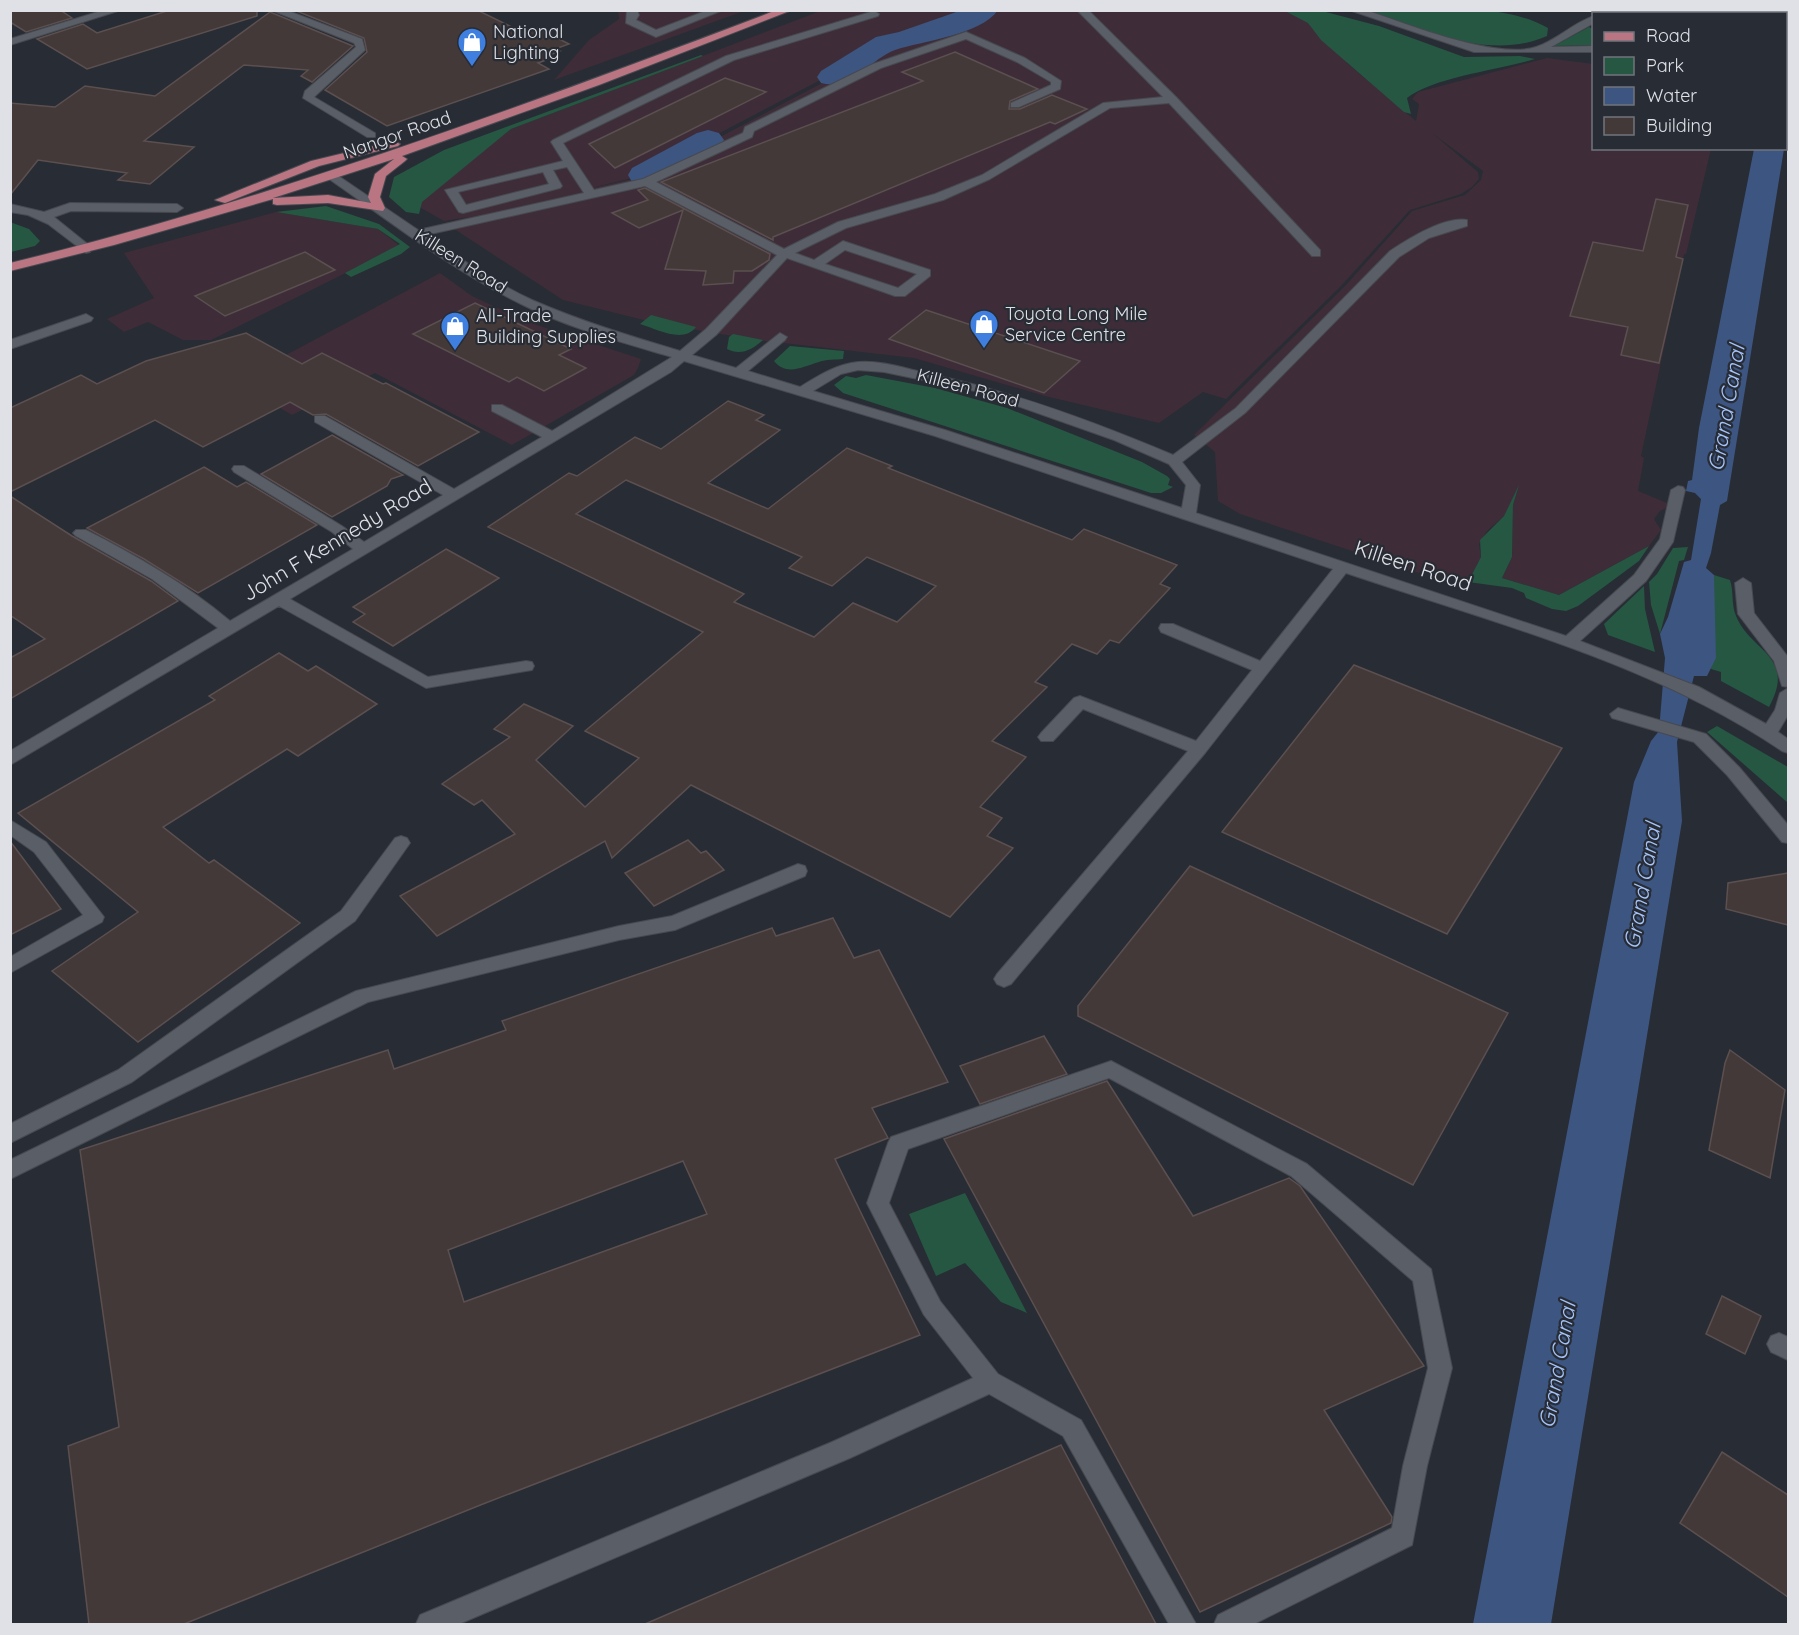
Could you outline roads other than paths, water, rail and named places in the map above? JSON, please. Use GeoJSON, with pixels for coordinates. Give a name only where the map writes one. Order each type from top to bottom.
{"type":"FeatureCollection","features":[{"type":"Feature","properties":{"kind":"main road","name":"Nangor Road"},"geometry":{"type":"LineString","coordinates":[[10,267],[148,233],[333,177],[787,10]]}},
{"type":"Feature","properties":{"kind":"main road"},"geometry":{"type":"LineString","coordinates":[[148,233],[194,210],[315,163],[426,136],[468,129]]}},
{"type":"Feature","properties":{"kind":"main road"},"geometry":{"type":"LineString","coordinates":[[379,208],[374,197],[381,174],[414,148]]}},
{"type":"Feature","properties":{"kind":"main road"},"geometry":{"type":"LineString","coordinates":[[242,205],[328,199],[379,208]]}},
{"type":"Feature","properties":{"kind":"street"},"geometry":{"type":"LineString","coordinates":[[10,42],[97,13],[116,10]]}},
{"type":"Feature","properties":{"kind":"street"},"geometry":{"type":"LineString","coordinates":[[276,10],[358,41],[361,48],[309,93],[308,98],[371,135]]}},
{"type":"Feature","properties":{"kind":"street"},"geometry":{"type":"LineString","coordinates":[[633,10],[634,15],[630,21],[656,34],[718,10]]}},
{"type":"Feature","properties":{"kind":"street"},"geometry":{"type":"LineString","coordinates":[[1082,10],[1172,99],[1316,253]]}},
{"type":"Feature","properties":{"kind":"street"},"geometry":{"type":"LineString","coordinates":[[1354,10],[1474,49],[1536,51],[1592,49]]}},
{"type":"Feature","properties":{"kind":"street"},"geometry":{"type":"LineString","coordinates":[[591,195],[557,142],[613,117],[668,86],[730,58],[874,14]]}},
{"type":"Feature","properties":{"kind":"street"},"geometry":{"type":"LineString","coordinates":[[1536,51],[1592,20]]}},
{"type":"Feature","properties":{"kind":"street"},"geometry":{"type":"LineString","coordinates":[[416,234],[647,182],[748,135],[749,129],[877,66],[966,35],[1021,60],[1056,81],[1056,87],[1015,105]]}},
{"type":"Feature","properties":{"kind":"street","name":"John F Kennedy Road"},"geometry":{"type":"LineString","coordinates":[[10,759],[684,356],[785,254],[842,225],[939,197],[986,177],[1107,105],[1172,99]]}},
{"type":"Feature","properties":{"kind":"street"},"geometry":{"type":"LineString","coordinates":[[546,168],[556,186],[463,208],[451,190],[546,168],[570,163]]}},
{"type":"Feature","properties":{"kind":"street","name":"Killeen Road"},"geometry":{"type":"LineString","coordinates":[[333,177],[463,266],[526,302],[605,333],[804,390],[1569,642],[1693,691],[1745,718],[1768,734]]}},
{"type":"Feature","properties":{"kind":"street"},"geometry":{"type":"LineString","coordinates":[[647,182],[785,254],[900,293],[926,273],[843,245],[816,264]]}},
{"type":"Feature","properties":{"kind":"street"},"geometry":{"type":"LineString","coordinates":[[45,216],[70,207],[177,208]]}},
{"type":"Feature","properties":{"kind":"street"},"geometry":{"type":"LineString","coordinates":[[10,208],[45,216],[60,224],[86,249]]}},
{"type":"Feature","properties":{"kind":"street"},"geometry":{"type":"LineString","coordinates":[[1174,461],[1220,429],[1393,253],[1430,232],[1463,223]]}},
{"type":"Feature","properties":{"kind":"street"},"geometry":{"type":"LineString","coordinates":[[10,345],[86,318]]}},
{"type":"Feature","properties":{"kind":"street"},"geometry":{"type":"LineString","coordinates":[[740,371],[780,337]]}},
{"type":"Feature","properties":{"kind":"street","name":"Killeen Road"},"geometry":{"type":"LineString","coordinates":[[804,390],[836,371],[858,366],[884,368],[979,388],[1119,437],[1174,461],[1193,485],[1188,515]]}},
{"type":"Feature","properties":{"kind":"street"},"geometry":{"type":"LineString","coordinates":[[497,408],[553,436]]}},
{"type":"Feature","properties":{"kind":"street"},"geometry":{"type":"LineString","coordinates":[[320,419],[454,495]]}},
{"type":"Feature","properties":{"kind":"street"},"geometry":{"type":"LineString","coordinates":[[239,469],[328,523],[363,549]]}},
{"type":"Feature","properties":{"kind":"street"},"geometry":{"type":"LineString","coordinates":[[1569,642],[1640,578],[1668,539],[1678,490]]}},
{"type":"Feature","properties":{"kind":"street"},"geometry":{"type":"LineString","coordinates":[[81,533],[172,586],[209,611],[228,628]]}},
{"type":"Feature","properties":{"kind":"street"},"geometry":{"type":"LineString","coordinates":[[1004,978],[1196,752],[1343,567]]}},
{"type":"Feature","properties":{"kind":"street"},"geometry":{"type":"LineString","coordinates":[[1743,583],[1746,614],[1782,660],[1788,682]]}},
{"type":"Feature","properties":{"kind":"street"},"geometry":{"type":"LineString","coordinates":[[278,599],[426,683],[526,666]]}},
{"type":"Feature","properties":{"kind":"street"},"geometry":{"type":"LineString","coordinates":[[1167,628],[1263,668]]}},
{"type":"Feature","properties":{"kind":"street"},"geometry":{"type":"LineString","coordinates":[[1788,693],[1783,710],[1768,734],[1788,747]]}},
{"type":"Feature","properties":{"kind":"street"},"geometry":{"type":"LineString","coordinates":[[1047,737],[1080,702],[1196,752]]}},
{"type":"Feature","properties":{"kind":"street"},"geometry":{"type":"LineString","coordinates":[[1618,714],[1700,738],[1733,771],[1788,837]]}},
{"type":"Feature","properties":{"kind":"street"},"geometry":{"type":"LineString","coordinates":[[10,826],[40,847],[95,917],[10,966]]}},
{"type":"Feature","properties":{"kind":"street"},"geometry":{"type":"LineString","coordinates":[[10,1134],[125,1076],[348,916],[401,843]]}},
{"type":"Feature","properties":{"kind":"street"},"geometry":{"type":"LineString","coordinates":[[10,1170],[363,996],[619,933],[675,923],[798,871]]}},
{"type":"Feature","properties":{"kind":"street"},"geometry":{"type":"LineString","coordinates":[[1183,1624],[1072,1428],[990,1382],[932,1308],[878,1203],[899,1143],[1111,1069],[1299,1170],[1423,1276],[1440,1368],[1415,1466],[1403,1536],[1227,1624]]}},
{"type":"Feature","properties":{"kind":"street"},"geometry":{"type":"LineString","coordinates":[[429,1624],[841,1450],[990,1382]]}},
{"type":"Feature","properties":{"kind":"water"},"geometry":{"type":"Polygon","coordinates":[[[1788,11],[1787,132],[1787,12],[1781,12],[1788,11]]]}},
{"type":"Feature","properties":{"kind":"water","name":"Grand Canal"},"geometry":{"type":"Polygon","coordinates":[[[1754,150],[1784,150],[1727,501],[1720,505],[1706,568],[1714,575],[1716,658],[1707,676],[1694,676],[1677,742],[1682,821],[1551,1624],[1473,1624],[1634,782],[1651,741],[1659,731],[1665,658],[1660,634],[1668,617],[1684,562],[1691,560],[1701,499],[1695,493],[1686,491],[1688,481],[1692,480],[1699,428],[1754,150]]]}},
{"type":"Feature","properties":{"kind":"waterway"},"geometry":{"type":"LineString","coordinates":[[832,77],[886,43],[904,40],[963,21],[984,10]]}},
{"type":"Feature","properties":{"kind":"waterway"},"geometry":{"type":"LineString","coordinates":[[644,175],[708,140]]}},
{"type":"Feature","properties":{"kind":"place","name":"National Lighting"},"geometry":{"type":"Point","coordinates":[472,68]}},
{"type":"Feature","properties":{"kind":"place","name":"Toyota Long Mile Service Centre"},"geometry":{"type":"Point","coordinates":[984,350]}},
{"type":"Feature","properties":{"kind":"place","name":"All-Trade Building Supplies"},"geometry":{"type":"Point","coordinates":[455,352]}}]}
